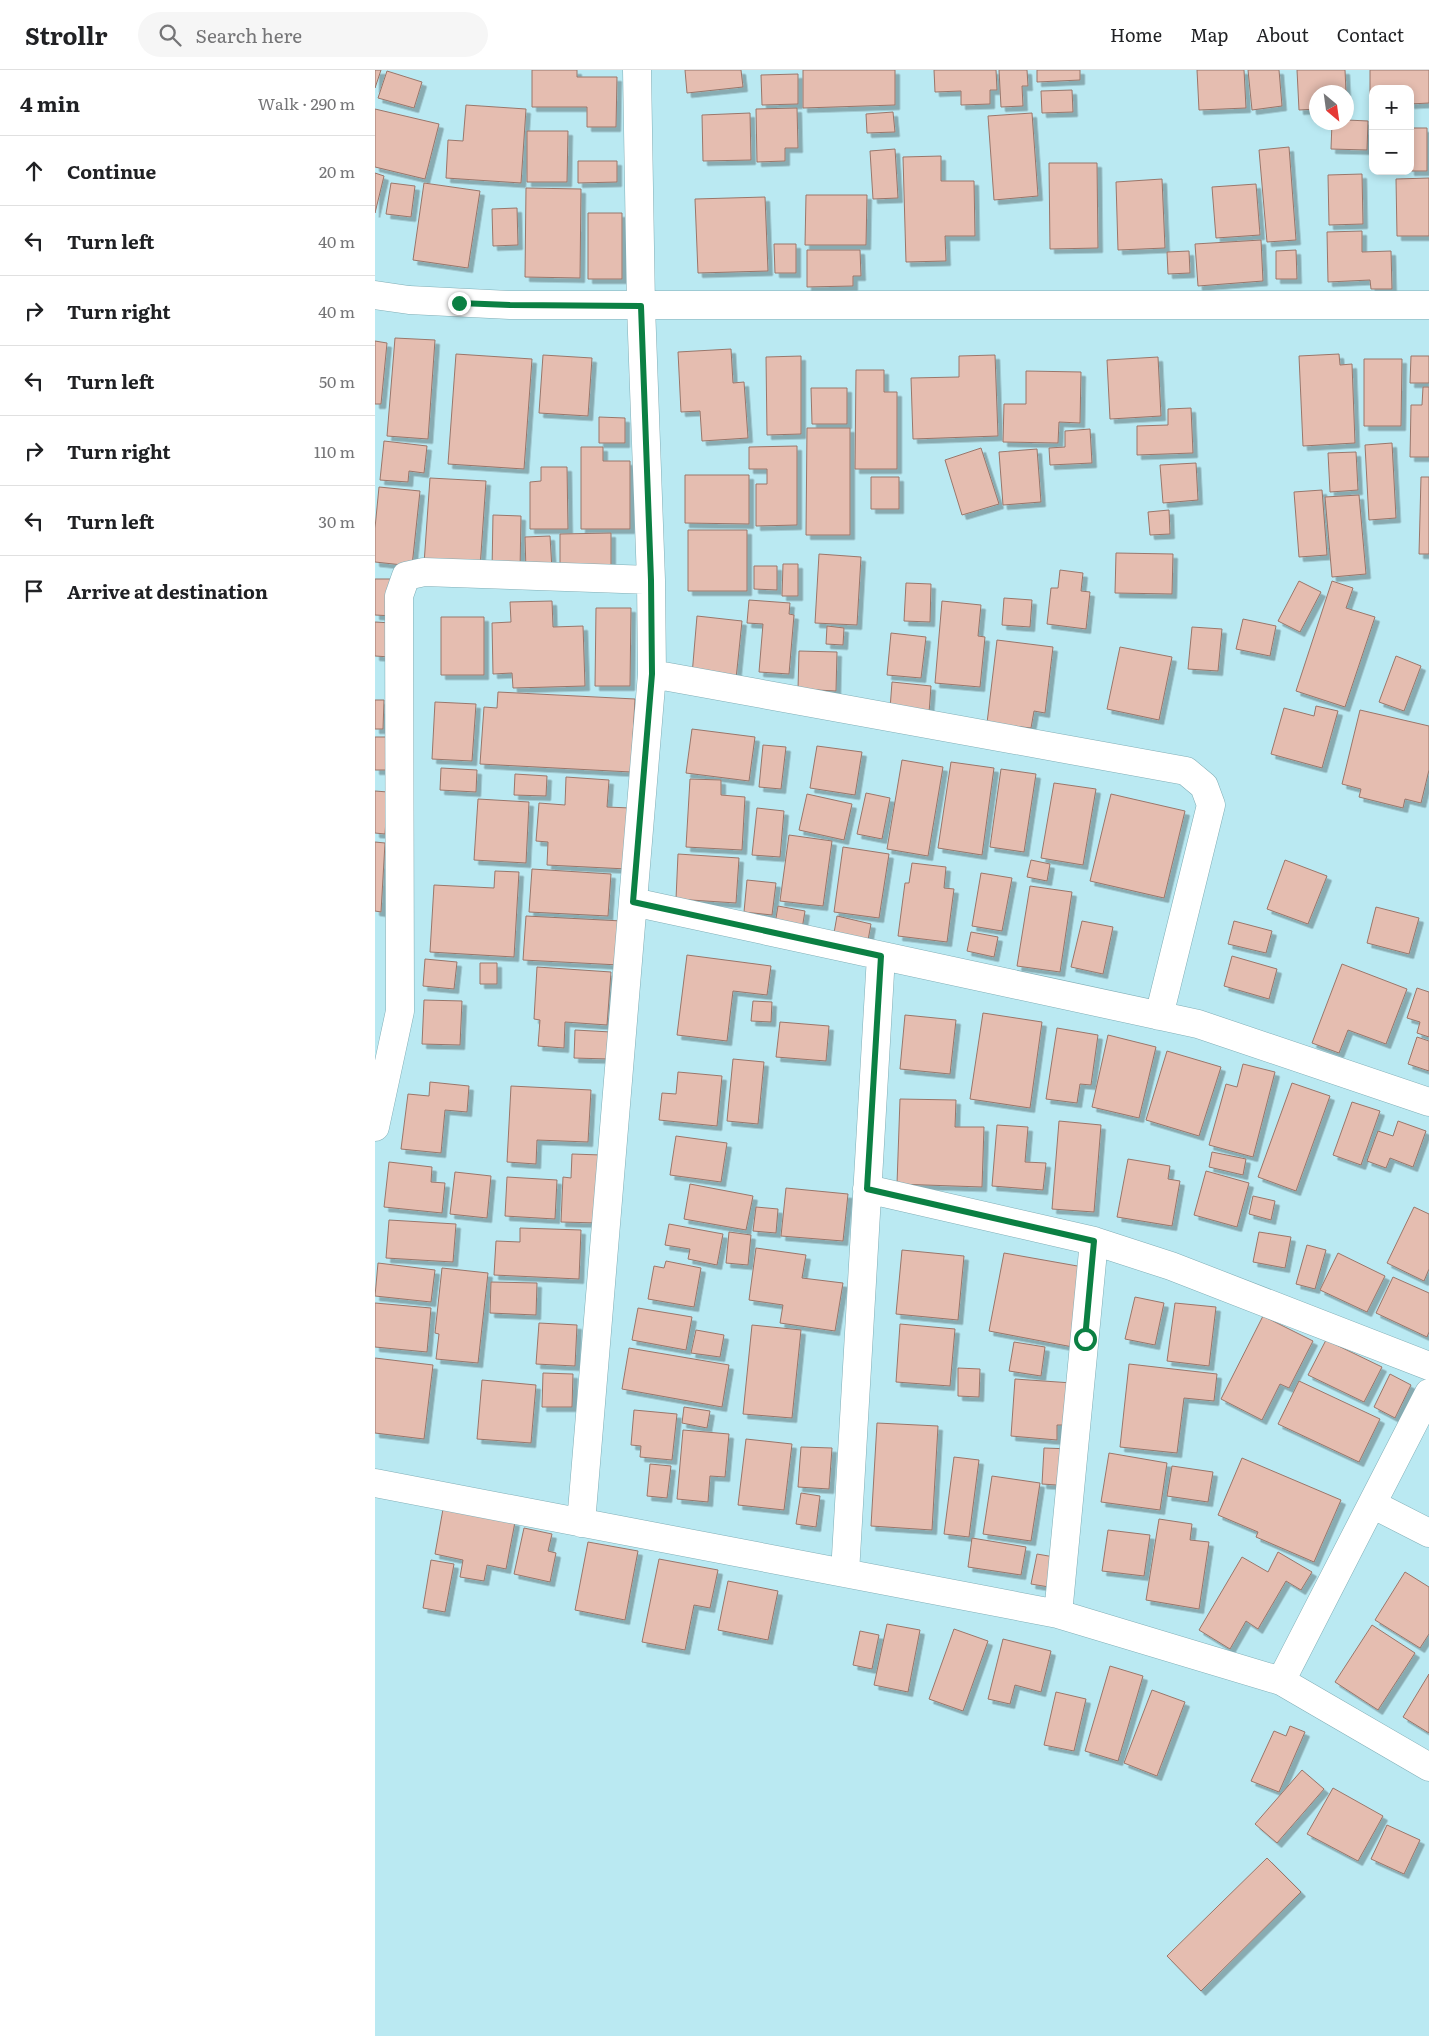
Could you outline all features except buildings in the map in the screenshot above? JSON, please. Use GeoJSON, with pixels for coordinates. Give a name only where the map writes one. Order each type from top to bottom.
{"type":"FeatureCollection","features":[{"type":"Feature","properties":{"kind":"street"},"geometry":{"type":"LineString","coordinates":[[581,1522],[652,674],[651,580],[641,306],[637,70]]}},
{"type":"Feature","properties":{"kind":"street"},"geometry":{"type":"LineString","coordinates":[[375,295],[409,300],[510,305],[1429,306]]}},
{"type":"Feature","properties":{"kind":"street"},"geometry":{"type":"LineString","coordinates":[[375,1127],[400,1011],[399,596],[406,576],[424,572],[651,580]]}},
{"type":"Feature","properties":{"kind":"street"},"geometry":{"type":"LineString","coordinates":[[652,674],[1186,771],[1204,786],[1211,805],[1159,1016]]}},
{"type":"Feature","properties":{"kind":"street"},"geometry":{"type":"LineString","coordinates":[[633,902],[1198,1024],[1429,1102]]}},
{"type":"Feature","properties":{"kind":"street"},"geometry":{"type":"LineString","coordinates":[[845,1573],[881,956]]}},
{"type":"Feature","properties":{"kind":"street"},"geometry":{"type":"LineString","coordinates":[[867,1189],[1094,1241],[1171,1266],[1429,1366]]}},
{"type":"Feature","properties":{"kind":"street"},"geometry":{"type":"LineString","coordinates":[[1058,1614],[1094,1241]]}},
{"type":"Feature","properties":{"kind":"street"},"geometry":{"type":"LineString","coordinates":[[1281,1681],[1429,1393]]}},
{"type":"Feature","properties":{"kind":"street"},"geometry":{"type":"LineString","coordinates":[[375,1483],[1058,1614],[1281,1681],[1429,1766]]}},
{"type":"Feature","properties":{"kind":"street"},"geometry":{"type":"LineString","coordinates":[[1372,1504],[1429,1533]]}},
{"type":"Feature","properties":{"kind":"route"},"geometry":{"type":"LineString","coordinates":[[459,303],[641,306],[651,580],[652,674],[633,902],[881,956],[867,1189],[1094,1241],[1085,1339]]}}]}
